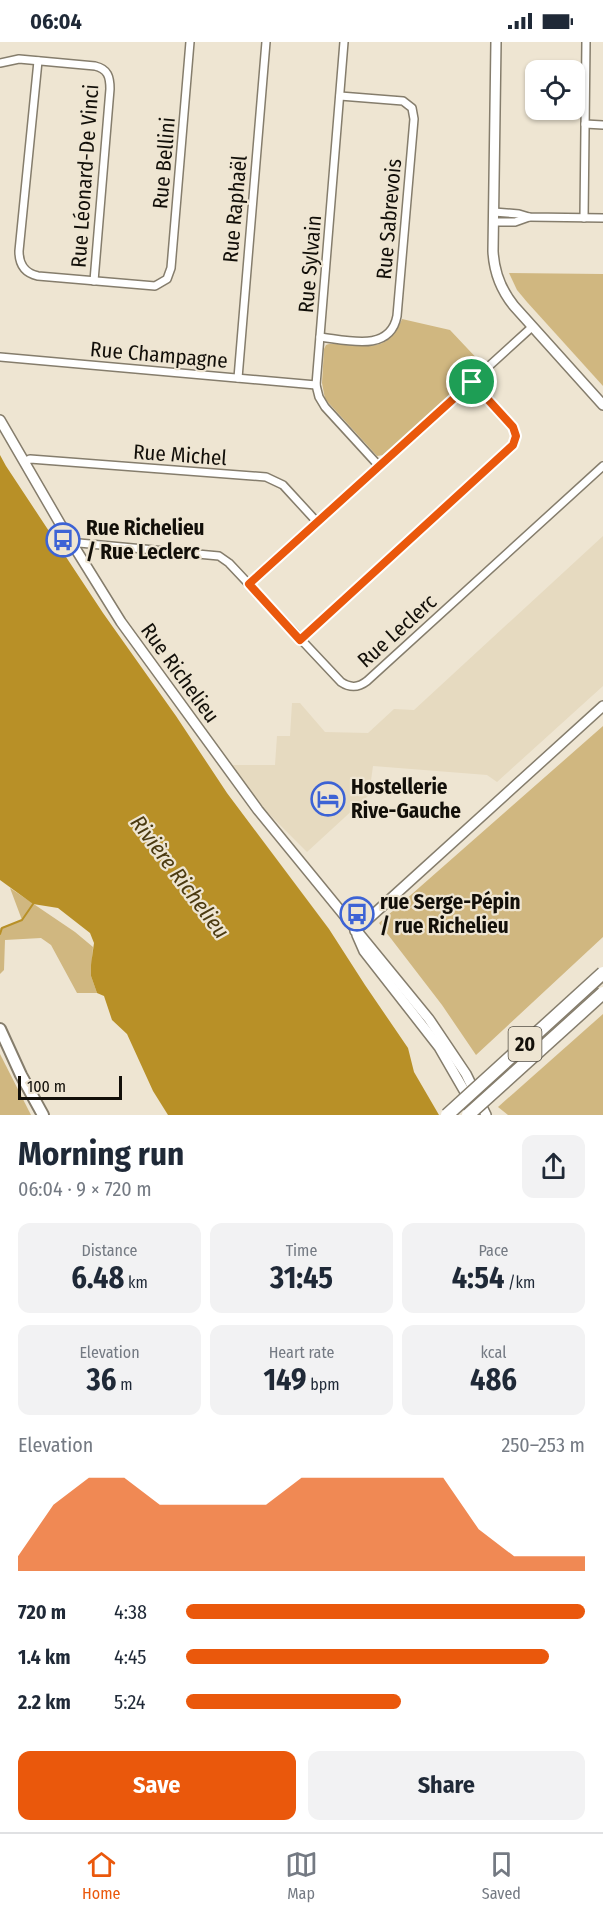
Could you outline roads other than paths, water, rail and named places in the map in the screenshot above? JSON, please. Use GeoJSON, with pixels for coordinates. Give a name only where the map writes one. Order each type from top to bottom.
{"type":"FeatureCollection","features":[{"type":"Feature","properties":{"kind":"highway","name":"20"},"geometry":{"type":"LineString","coordinates":[[447,1115],[603,973]]}},
{"type":"Feature","properties":{"kind":"highway","name":"20"},"geometry":{"type":"LineString","coordinates":[[468,1115],[603,993]]}},
{"type":"Feature","properties":{"kind":"main road"},"geometry":{"type":"LineString","coordinates":[[496,42],[494,262],[500,283],[509,301],[603,405]]}},
{"type":"Feature","properties":{"kind":"main road","name":"Rue Richelieu"},"geometry":{"type":"LineString","coordinates":[[0,420],[73,546],[122,622],[252,802],[438,1031],[466,1074],[486,1115]]}},
{"type":"Feature","properties":{"kind":"main road"},"geometry":{"type":"LineString","coordinates":[[355,931],[603,706]]}},
{"type":"Feature","properties":{"kind":"main road","name":"Rue Richelieu"},"geometry":{"type":"LineString","coordinates":[[355,931],[364,951],[445,1056],[476,1115]]}},
{"type":"Feature","properties":{"kind":"main road"},"geometry":{"type":"LineString","coordinates":[[0,1029],[43,1115]]}},
{"type":"Feature","properties":{"kind":"main road"},"geometry":{"type":"LineString","coordinates":[[481,1104],[493,1115]]}},
{"type":"Feature","properties":{"kind":"street","name":"Rue Bellini"},"geometry":{"type":"LineString","coordinates":[[94,281],[150,286],[163,283],[169,276],[190,42]]}},
{"type":"Feature","properties":{"kind":"street","name":"Rue Raphaël"},"geometry":{"type":"LineString","coordinates":[[238,378],[266,42]]}},
{"type":"Feature","properties":{"kind":"street","name":"Rue Sylvain"},"geometry":{"type":"LineString","coordinates":[[316,385],[344,42]]}},
{"type":"Feature","properties":{"kind":"street"},"geometry":{"type":"LineString","coordinates":[[584,218],[586,42]]}},
{"type":"Feature","properties":{"kind":"street"},"geometry":{"type":"LineString","coordinates":[[0,63],[16,59],[38,61],[19,251],[23,267],[29,273],[38,276],[94,281]]}},
{"type":"Feature","properties":{"kind":"street","name":"Rue Léonard-De Vinci"},"geometry":{"type":"LineString","coordinates":[[38,61],[95,66],[102,68],[108,74],[110,89],[94,281]]}},
{"type":"Feature","properties":{"kind":"street","name":"Rue Sabrevois"},"geometry":{"type":"LineString","coordinates":[[320,337],[375,341],[387,336],[395,325],[413,130],[414,112],[405,102],[340,96]]}},
{"type":"Feature","properties":{"kind":"street"},"geometry":{"type":"LineString","coordinates":[[585,124],[603,125]]}},
{"type":"Feature","properties":{"kind":"street"},"geometry":{"type":"LineString","coordinates":[[494,217],[515,222],[529,217],[603,218]]}},
{"type":"Feature","properties":{"kind":"street"},"geometry":{"type":"LineString","coordinates":[[249,584],[532,327]]}},
{"type":"Feature","properties":{"kind":"street","name":"Rue Champagne"},"geometry":{"type":"LineString","coordinates":[[0,357],[316,385]]}},
{"type":"Feature","properties":{"kind":"street"},"geometry":{"type":"LineString","coordinates":[[300,640],[513,445],[516,436],[513,427],[472,382]]}},
{"type":"Feature","properties":{"kind":"street"},"geometry":{"type":"LineString","coordinates":[[316,385],[325,407],[379,466]]}},
{"type":"Feature","properties":{"kind":"street","name":"Rue Michel"},"geometry":{"type":"LineString","coordinates":[[24,462],[30,459],[266,477],[283,485],[317,522]]}},
{"type":"Feature","properties":{"kind":"street","name":"Rue Leclerc"},"geometry":{"type":"LineString","coordinates":[[73,546],[79,543],[216,555],[226,561],[249,584],[340,682],[351,686],[362,684],[603,466]]}},
{"type":"Feature","properties":{"kind":"water","name":"Rivière Richelieu"},"geometry":{"type":"Polygon","coordinates":[[[0,455],[103,613],[227,793],[329,929],[408,1048],[414,1072],[439,1115],[168,1115],[153,1091],[127,1034],[112,1020],[104,996],[97,993],[91,976],[94,943],[90,933],[58,908],[33,904],[0,880],[0,455]]]}},
{"type":"Feature","properties":{"kind":"waterway"},"geometry":{"type":"LineString","coordinates":[[0,934],[2,928],[22,920],[33,904]]}},
{"type":"Feature","properties":{"kind":"place","name":"Rue Richelieu / Rue Leclerc"},"geometry":{"type":"Point","coordinates":[63,540]}},
{"type":"Feature","properties":{"kind":"place","name":"Hostellerie Rive-Gauche"},"geometry":{"type":"Point","coordinates":[328,799]}},
{"type":"Feature","properties":{"kind":"place","name":"rue Serge-Pépin / rue Richelieu"},"geometry":{"type":"Point","coordinates":[357,914]}}]}
